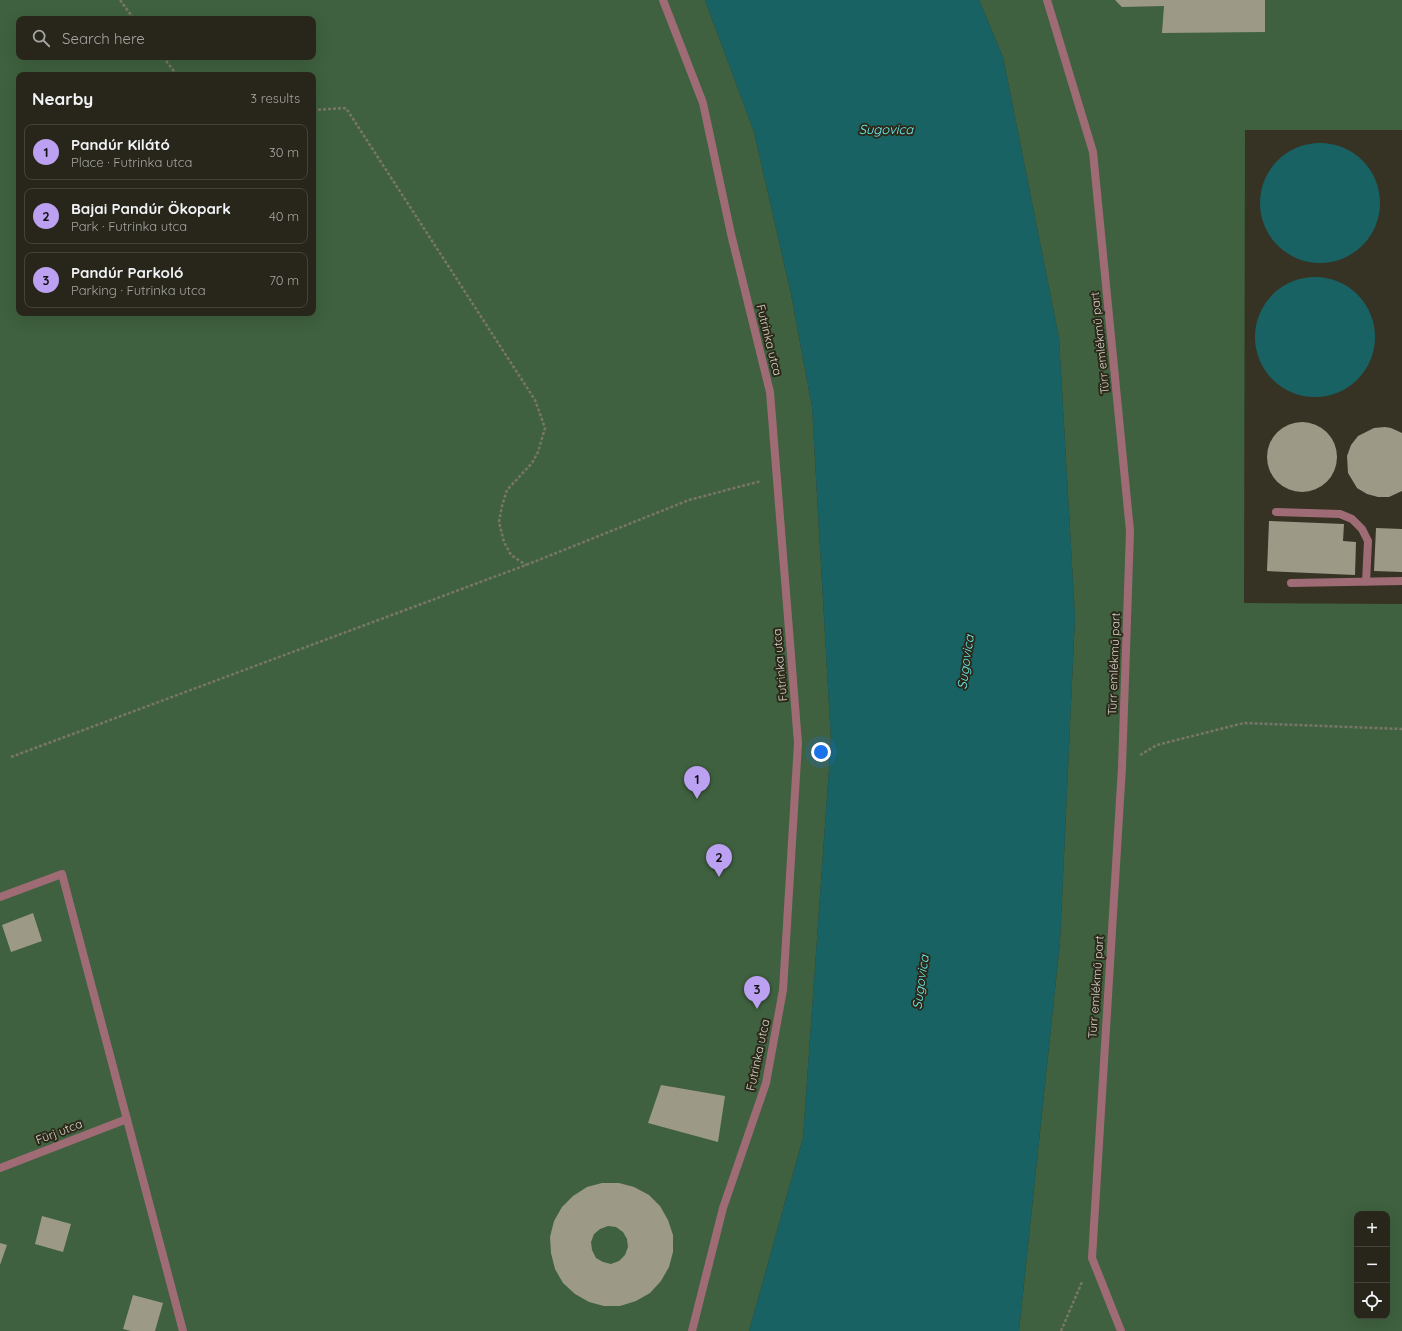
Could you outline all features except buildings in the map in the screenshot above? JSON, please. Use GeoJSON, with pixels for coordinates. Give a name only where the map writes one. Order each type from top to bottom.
{"type":"FeatureCollection","features":[{"type":"Feature","properties":{"kind":"street","name":"Futrinka utca"},"geometry":{"type":"LineString","coordinates":[[663,0],[703,103],[731,234],[770,392],[798,743],[783,990],[766,1083],[723,1208],[692,1331]]}},
{"type":"Feature","properties":{"kind":"street","name":"Türr emlékmű part"},"geometry":{"type":"LineString","coordinates":[[1047,0],[1093,152],[1130,531],[1122,767],[1092,1258],[1121,1331]]}},
{"type":"Feature","properties":{"kind":"street"},"geometry":{"type":"LineString","coordinates":[[1276,512],[1340,514],[1352,519],[1362,529],[1368,541],[1366,582]]}},
{"type":"Feature","properties":{"kind":"street"},"geometry":{"type":"LineString","coordinates":[[1291,583],[1402,581]]}},
{"type":"Feature","properties":{"kind":"street"},"geometry":{"type":"LineString","coordinates":[[0,896],[62,874],[183,1331]]}},
{"type":"Feature","properties":{"kind":"street","name":"Fürj utca"},"geometry":{"type":"LineString","coordinates":[[0,1168],[127,1119]]}},
{"type":"Feature","properties":{"kind":"path"},"geometry":{"type":"LineString","coordinates":[[120,0],[132,16]]}},
{"type":"Feature","properties":{"kind":"path"},"geometry":{"type":"LineString","coordinates":[[165,60],[175,72]]}},
{"type":"Feature","properties":{"kind":"path"},"geometry":{"type":"LineString","coordinates":[[316,110],[346,108],[535,400],[545,428],[538,452],[532,463],[507,490],[499,522],[504,542],[511,555],[526,565]]}},
{"type":"Feature","properties":{"kind":"path"},"geometry":{"type":"LineString","coordinates":[[11,757],[526,565],[689,500],[777,477]]}},
{"type":"Feature","properties":{"kind":"path"},"geometry":{"type":"LineString","coordinates":[[1122,767],[1157,745],[1244,723],[1402,730]]}},
{"type":"Feature","properties":{"kind":"path"},"geometry":{"type":"LineString","coordinates":[[1061,1331],[1092,1258]]}},
{"type":"Feature","properties":{"kind":"green space"},"geometry":{"type":"Polygon","coordinates":[[[0,0],[705,0],[754,132],[791,294],[812,407],[831,740],[803,1138],[749,1331],[0,1331],[0,0]]]}},
{"type":"Feature","properties":{"kind":"green space"},"geometry":{"type":"Polygon","coordinates":[[[979,0],[1402,0],[1402,130],[1245,130],[1244,603],[1402,604],[1402,1331],[1019,1331],[1060,942],[1075,617],[1059,338],[1003,57],[979,0]]]}},
{"type":"Feature","properties":{"kind":"water","name":"Sugovica"},"geometry":{"type":"Polygon","coordinates":[[[705,0],[979,0],[1003,57],[1059,338],[1075,617],[1060,942],[1019,1331],[749,1331],[803,1138],[831,740],[812,407],[791,294],[754,132],[705,0]]]}},
{"type":"Feature","properties":{"kind":"water"},"geometry":{"type":"Polygon","coordinates":[[[1320,143],[1343,147],[1363,160],[1376,180],[1380,203],[1376,226],[1363,246],[1343,259],[1320,263],[1297,259],[1277,246],[1264,226],[1260,203],[1264,180],[1277,160],[1297,147],[1320,143]]]}},
{"type":"Feature","properties":{"kind":"water"},"geometry":{"type":"Polygon","coordinates":[[[1315,277],[1338,281],[1358,294],[1371,314],[1375,337],[1371,360],[1358,380],[1338,393],[1315,397],[1292,393],[1272,380],[1259,360],[1255,337],[1259,314],[1272,294],[1292,281],[1315,277]]]}},
{"type":"Feature","properties":{"kind":"place","name":"Pandúr Kilátó"},"geometry":{"type":"Point","coordinates":[697,799]}},
{"type":"Feature","properties":{"kind":"place","name":"Bajai Pandúr Ökopark"},"geometry":{"type":"Point","coordinates":[719,877]}},
{"type":"Feature","properties":{"kind":"place","name":"Pandúr Parkoló"},"geometry":{"type":"Point","coordinates":[757,1009]}}]}
